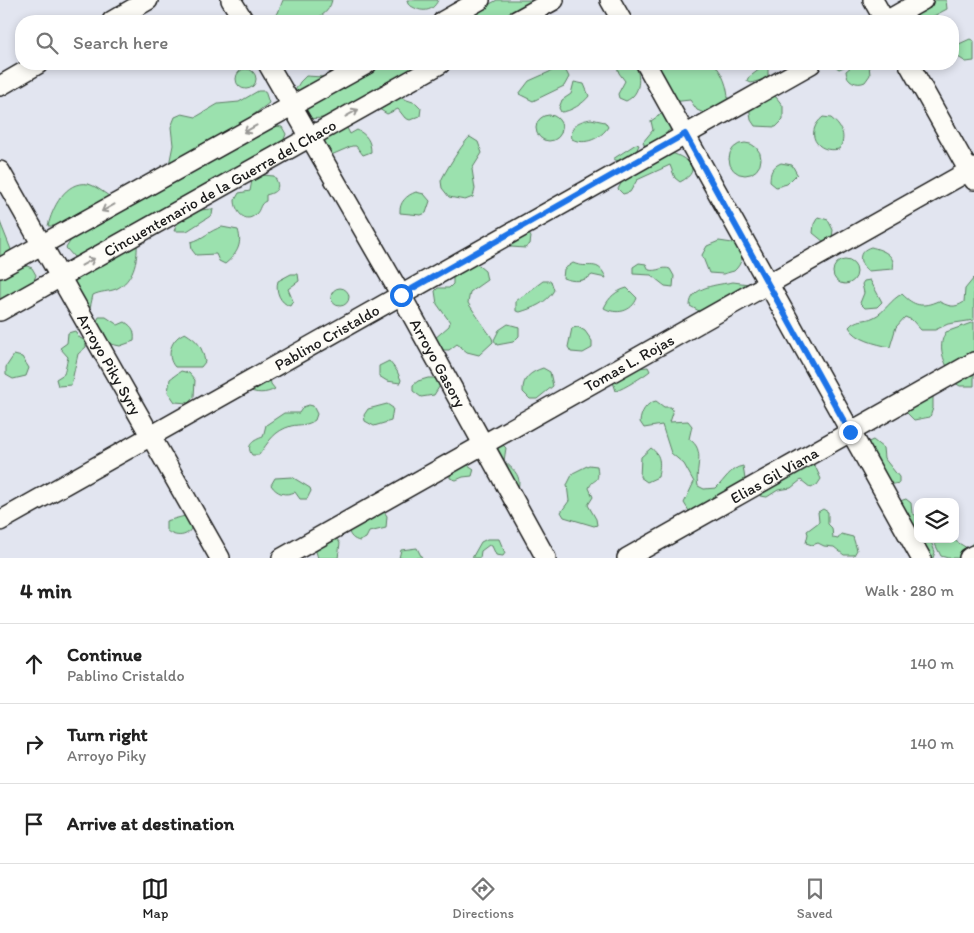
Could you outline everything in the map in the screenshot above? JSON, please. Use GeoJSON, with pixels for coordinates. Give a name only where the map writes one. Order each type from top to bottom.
{"type":"FeatureCollection","features":[{"type":"Feature","properties":{"kind":"street"},"geometry":{"type":"LineString","coordinates":[[122,15],[148,0]]}},
{"type":"Feature","properties":{"kind":"street"},"geometry":{"type":"LineString","coordinates":[[231,0],[240,15]]}},
{"type":"Feature","properties":{"kind":"street"},"geometry":{"type":"LineString","coordinates":[[454,15],[480,0]]}},
{"type":"Feature","properties":{"kind":"street"},"geometry":{"type":"LineString","coordinates":[[527,15],[554,0]]}},
{"type":"Feature","properties":{"kind":"street"},"geometry":{"type":"LineString","coordinates":[[610,0],[619,15]]}},
{"type":"Feature","properties":{"kind":"street"},"geometry":{"type":"LineString","coordinates":[[873,0],[882,15]]}},
{"type":"Feature","properties":{"kind":"street"},"geometry":{"type":"LineString","coordinates":[[896,15],[924,0]]}},
{"type":"Feature","properties":{"kind":"street"},"geometry":{"type":"LineString","coordinates":[[0,86],[28,70]]}},
{"type":"Feature","properties":{"kind":"street","name":"Arroyo Gasory"},"geometry":{"type":"LineString","coordinates":[[272,70],[401,295],[546,558]]}},
{"type":"Feature","properties":{"kind":"street"},"geometry":{"type":"LineString","coordinates":[[0,268],[356,70]]}},
{"type":"Feature","properties":{"kind":"street","name":"Cincuentenario de la Guerra del Chaco"},"geometry":{"type":"LineString","coordinates":[[0,311],[429,70]]}},
{"type":"Feature","properties":{"kind":"street"},"geometry":{"type":"LineString","coordinates":[[649,70],[921,558]]}},
{"type":"Feature","properties":{"kind":"street","name":"Pablino Cristaldo"},"geometry":{"type":"LineString","coordinates":[[0,521],[799,70]]}},
{"type":"Feature","properties":{"kind":"street"},"geometry":{"type":"LineString","coordinates":[[912,70],[972,173]]}},
{"type":"Feature","properties":{"kind":"street","name":"Arroyo Piky Syry"},"geometry":{"type":"LineString","coordinates":[[0,171],[220,558]]}},
{"type":"Feature","properties":{"kind":"street","name":"Tomas L. Rojas"},"geometry":{"type":"LineString","coordinates":[[282,558],[768,284],[972,173]]}},
{"type":"Feature","properties":{"kind":"street","name":"Elias Gil Viana"},"geometry":{"type":"LineString","coordinates":[[627,558],[974,362]]}},
{"type":"Feature","properties":{"kind":"street"},"geometry":{"type":"LineString","coordinates":[[969,558],[974,555]]}},
{"type":"Feature","properties":{"kind":"green space"},"geometry":{"type":"Polygon","coordinates":[[[283,0],[332,0],[328,9],[322,15],[275,15],[278,13],[283,0]]]}},
{"type":"Feature","properties":{"kind":"green space"},"geometry":{"type":"Polygon","coordinates":[[[407,0],[438,0],[429,10],[421,10],[412,7],[408,4],[407,0]]]}},
{"type":"Feature","properties":{"kind":"green space"},"geometry":{"type":"Polygon","coordinates":[[[497,0],[537,0],[510,15],[471,15],[497,0]]]}},
{"type":"Feature","properties":{"kind":"green space"},"geometry":{"type":"Polygon","coordinates":[[[928,0],[946,0],[947,9],[936,15],[909,15],[928,0]]]}},
{"type":"Feature","properties":{"kind":"green space"},"geometry":{"type":"Polygon","coordinates":[[[970,39],[974,41],[974,61],[966,62],[959,58],[959,44],[970,39]]]}},
{"type":"Feature","properties":{"kind":"green space"},"geometry":{"type":"Polygon","coordinates":[[[242,70],[250,70],[255,75],[255,83],[250,88],[242,88],[237,83],[237,75],[242,70]]]}},
{"type":"Feature","properties":{"kind":"green space"},"geometry":{"type":"Polygon","coordinates":[[[373,70],[412,70],[327,118],[300,119],[293,94],[306,76],[323,77],[332,93],[373,70]]]}},
{"type":"Feature","properties":{"kind":"green space"},"geometry":{"type":"Polygon","coordinates":[[[554,70],[566,71],[569,77],[564,86],[533,101],[519,94],[529,81],[554,70]]]}},
{"type":"Feature","properties":{"kind":"green space"},"geometry":{"type":"Polygon","coordinates":[[[618,70],[637,70],[639,80],[637,90],[626,101],[619,98],[618,94],[625,81],[618,70]]]}},
{"type":"Feature","properties":{"kind":"green space"},"geometry":{"type":"Polygon","coordinates":[[[718,70],[724,81],[728,100],[706,114],[697,110],[690,100],[672,102],[657,71],[718,70]]]}},
{"type":"Feature","properties":{"kind":"green space"},"geometry":{"type":"Polygon","coordinates":[[[759,70],[768,70],[768,78],[751,83],[747,81],[759,70]]]}},
{"type":"Feature","properties":{"kind":"green space"},"geometry":{"type":"Polygon","coordinates":[[[870,70],[870,75],[865,82],[855,83],[846,75],[846,71],[870,70]]]}},
{"type":"Feature","properties":{"kind":"green space"},"geometry":{"type":"Polygon","coordinates":[[[574,82],[584,84],[589,96],[576,107],[561,112],[559,108],[562,100],[571,94],[574,82]]]}},
{"type":"Feature","properties":{"kind":"green space"},"geometry":{"type":"Polygon","coordinates":[[[258,91],[265,91],[269,103],[252,116],[252,122],[282,127],[286,134],[283,142],[137,244],[137,257],[127,281],[116,289],[93,295],[90,308],[83,311],[70,294],[78,256],[74,257],[66,248],[91,207],[56,226],[48,226],[56,204],[61,197],[73,186],[88,184],[112,198],[168,170],[173,145],[171,127],[175,117],[182,114],[196,117],[218,104],[239,102],[258,91]]]}},
{"type":"Feature","properties":{"kind":"green space"},"geometry":{"type":"Polygon","coordinates":[[[767,94],[776,97],[783,106],[783,120],[776,127],[755,126],[751,120],[748,98],[767,94]]]}},
{"type":"Feature","properties":{"kind":"green space"},"geometry":{"type":"Polygon","coordinates":[[[395,96],[416,103],[421,108],[420,116],[410,120],[405,118],[398,109],[387,114],[379,109],[379,107],[395,96]]]}},
{"type":"Feature","properties":{"kind":"green space"},"geometry":{"type":"Polygon","coordinates":[[[664,114],[672,128],[667,132],[667,139],[647,150],[643,142],[653,130],[651,121],[664,114]]]}},
{"type":"Feature","properties":{"kind":"green space"},"geometry":{"type":"Polygon","coordinates":[[[549,115],[558,119],[562,128],[558,137],[549,141],[540,137],[536,128],[540,119],[549,115]]]}},
{"type":"Feature","properties":{"kind":"green space"},"geometry":{"type":"Polygon","coordinates":[[[823,117],[831,118],[842,132],[843,140],[839,149],[831,150],[824,148],[815,140],[814,129],[823,117]]]}},
{"type":"Feature","properties":{"kind":"green space"},"geometry":{"type":"Polygon","coordinates":[[[591,119],[605,122],[608,127],[592,140],[582,142],[572,139],[572,130],[576,124],[591,119]]]}},
{"type":"Feature","properties":{"kind":"green space"},"geometry":{"type":"Polygon","coordinates":[[[346,126],[350,134],[357,130],[365,136],[369,141],[371,152],[363,155],[356,146],[352,146],[329,156],[318,147],[326,134],[346,126]]]}},
{"type":"Feature","properties":{"kind":"green space"},"geometry":{"type":"Polygon","coordinates":[[[470,137],[478,142],[482,153],[472,169],[475,189],[473,197],[465,200],[449,197],[442,188],[441,181],[463,144],[470,137]]]}},
{"type":"Feature","properties":{"kind":"green space"},"geometry":{"type":"Polygon","coordinates":[[[745,143],[751,144],[756,148],[760,153],[760,165],[756,170],[751,174],[745,175],[739,174],[734,170],[730,165],[729,159],[730,153],[734,148],[739,144],[745,143]]]}},
{"type":"Feature","properties":{"kind":"green space"},"geometry":{"type":"Polygon","coordinates":[[[636,144],[639,145],[636,152],[621,162],[613,159],[636,144]]]}},
{"type":"Feature","properties":{"kind":"green space"},"geometry":{"type":"Polygon","coordinates":[[[668,152],[686,160],[690,164],[692,168],[688,177],[680,182],[675,178],[670,165],[637,180],[630,192],[623,194],[618,189],[625,176],[668,152]]]}},
{"type":"Feature","properties":{"kind":"green space"},"geometry":{"type":"Polygon","coordinates":[[[781,163],[792,165],[797,174],[787,184],[776,187],[770,182],[770,175],[775,166],[781,163]]]}},
{"type":"Feature","properties":{"kind":"green space"},"geometry":{"type":"Polygon","coordinates":[[[262,175],[274,176],[278,186],[276,191],[266,195],[266,201],[256,214],[252,217],[245,217],[239,212],[235,200],[239,193],[250,191],[252,180],[262,175]]]}},
{"type":"Feature","properties":{"kind":"green space"},"geometry":{"type":"Polygon","coordinates":[[[416,192],[424,194],[430,201],[426,213],[421,215],[400,213],[404,199],[416,192]]]}},
{"type":"Feature","properties":{"kind":"green space"},"geometry":{"type":"Polygon","coordinates":[[[213,209],[212,215],[187,231],[174,231],[180,220],[189,213],[213,209]]]}},
{"type":"Feature","properties":{"kind":"green space"},"geometry":{"type":"Polygon","coordinates":[[[818,217],[828,220],[833,230],[832,238],[824,242],[813,233],[814,224],[818,217]]]}},
{"type":"Feature","properties":{"kind":"green space"},"geometry":{"type":"Polygon","coordinates":[[[0,222],[12,252],[0,258],[0,222]]]}},
{"type":"Feature","properties":{"kind":"green space"},"geometry":{"type":"Polygon","coordinates":[[[222,227],[238,230],[239,245],[232,257],[225,264],[219,261],[216,254],[196,255],[192,250],[191,242],[222,227]]]}},
{"type":"Feature","properties":{"kind":"green space"},"geometry":{"type":"Polygon","coordinates":[[[527,231],[531,237],[530,244],[525,248],[511,247],[510,244],[527,231]]]}},
{"type":"Feature","properties":{"kind":"green space"},"geometry":{"type":"Polygon","coordinates":[[[719,241],[739,244],[741,259],[734,271],[723,274],[709,273],[702,255],[707,246],[719,241]]]}},
{"type":"Feature","properties":{"kind":"green space"},"geometry":{"type":"Polygon","coordinates":[[[871,247],[891,257],[893,269],[868,271],[865,268],[860,258],[861,254],[871,247]]]}},
{"type":"Feature","properties":{"kind":"green space"},"geometry":{"type":"Polygon","coordinates":[[[845,260],[853,264],[857,272],[853,280],[845,284],[837,280],[833,272],[837,264],[845,260]]]}},
{"type":"Feature","properties":{"kind":"green space"},"geometry":{"type":"Polygon","coordinates":[[[474,262],[485,271],[487,280],[470,292],[468,303],[493,342],[479,355],[467,352],[457,344],[449,350],[438,350],[434,339],[449,326],[450,322],[437,304],[435,291],[438,288],[449,288],[453,284],[453,270],[474,262]]]}},
{"type":"Feature","properties":{"kind":"green space"},"geometry":{"type":"Polygon","coordinates":[[[573,263],[596,266],[600,268],[606,278],[592,275],[578,281],[563,278],[564,269],[573,263]]]}},
{"type":"Feature","properties":{"kind":"green space"},"geometry":{"type":"Polygon","coordinates":[[[639,263],[646,264],[649,270],[670,269],[674,276],[673,287],[665,286],[651,275],[633,274],[633,267],[639,263]]]}},
{"type":"Feature","properties":{"kind":"green space"},"geometry":{"type":"Polygon","coordinates":[[[27,266],[32,268],[36,275],[33,283],[0,302],[0,279],[27,266]]]}},
{"type":"Feature","properties":{"kind":"green space"},"geometry":{"type":"Polygon","coordinates":[[[291,274],[298,274],[299,281],[288,289],[293,301],[290,306],[281,299],[277,285],[278,281],[291,274]]]}},
{"type":"Feature","properties":{"kind":"green space"},"geometry":{"type":"Polygon","coordinates":[[[974,278],[974,320],[948,324],[935,330],[921,330],[912,320],[905,317],[896,327],[890,347],[861,338],[849,327],[855,322],[878,315],[902,294],[918,305],[927,305],[938,301],[957,306],[964,302],[965,289],[974,278]]]}},
{"type":"Feature","properties":{"kind":"green space"},"geometry":{"type":"Polygon","coordinates":[[[870,280],[882,302],[877,307],[865,308],[860,303],[864,293],[862,284],[864,281],[870,280]]]}},
{"type":"Feature","properties":{"kind":"green space"},"geometry":{"type":"Polygon","coordinates":[[[543,281],[551,281],[554,290],[551,295],[535,307],[520,312],[516,311],[516,301],[543,281]]]}},
{"type":"Feature","properties":{"kind":"green space"},"geometry":{"type":"Polygon","coordinates":[[[733,282],[749,284],[701,312],[690,306],[691,299],[700,290],[733,282]]]}},
{"type":"Feature","properties":{"kind":"green space"},"geometry":{"type":"Polygon","coordinates":[[[336,288],[344,288],[349,293],[347,304],[336,306],[331,301],[331,293],[336,288]]]}},
{"type":"Feature","properties":{"kind":"green space"},"geometry":{"type":"Polygon","coordinates":[[[627,288],[637,298],[635,303],[628,309],[618,312],[604,308],[613,295],[627,288]]]}},
{"type":"Feature","properties":{"kind":"green space"},"geometry":{"type":"Polygon","coordinates":[[[99,317],[106,317],[118,325],[125,322],[128,324],[133,330],[134,341],[120,346],[106,343],[103,337],[104,331],[98,329],[96,323],[99,317]]]}},
{"type":"Feature","properties":{"kind":"green space"},"geometry":{"type":"Polygon","coordinates":[[[974,322],[974,386],[960,386],[955,383],[943,358],[943,338],[946,332],[974,322]]]}},
{"type":"Feature","properties":{"kind":"green space"},"geometry":{"type":"Polygon","coordinates":[[[508,324],[519,327],[519,336],[513,342],[497,345],[494,340],[499,330],[508,324]]]}},
{"type":"Feature","properties":{"kind":"green space"},"geometry":{"type":"Polygon","coordinates":[[[578,327],[585,331],[592,341],[592,348],[583,353],[571,352],[568,347],[572,328],[578,327]]]}},
{"type":"Feature","properties":{"kind":"green space"},"geometry":{"type":"Polygon","coordinates":[[[75,331],[80,338],[86,341],[86,347],[78,354],[71,385],[58,386],[56,379],[64,374],[68,357],[60,348],[67,343],[68,333],[75,331]]]}},
{"type":"Feature","properties":{"kind":"green space"},"geometry":{"type":"Polygon","coordinates":[[[185,333],[196,341],[201,348],[205,362],[201,367],[175,367],[172,363],[170,353],[173,343],[180,335],[185,333]]]}},
{"type":"Feature","properties":{"kind":"green space"},"geometry":{"type":"Polygon","coordinates":[[[14,355],[22,357],[29,368],[26,376],[13,379],[6,375],[6,367],[14,355]]]}},
{"type":"Feature","properties":{"kind":"green space"},"geometry":{"type":"Polygon","coordinates":[[[389,361],[397,371],[401,380],[400,383],[387,381],[379,376],[379,366],[389,361]]]}},
{"type":"Feature","properties":{"kind":"green space"},"geometry":{"type":"Polygon","coordinates":[[[648,367],[650,371],[616,391],[613,382],[636,368],[648,367]]]}},
{"type":"Feature","properties":{"kind":"green space"},"geometry":{"type":"Polygon","coordinates":[[[543,368],[550,372],[553,386],[537,399],[530,399],[523,392],[524,383],[528,376],[543,368]]]}},
{"type":"Feature","properties":{"kind":"green space"},"geometry":{"type":"Polygon","coordinates":[[[181,371],[189,373],[195,380],[194,397],[188,403],[175,402],[168,392],[170,379],[181,371]]]}},
{"type":"Feature","properties":{"kind":"green space"},"geometry":{"type":"Polygon","coordinates":[[[270,378],[271,384],[275,389],[272,391],[257,393],[246,389],[270,378]]]}},
{"type":"Feature","properties":{"kind":"green space"},"geometry":{"type":"Polygon","coordinates":[[[434,378],[441,384],[434,395],[421,397],[413,391],[413,385],[418,381],[434,378]]]}},
{"type":"Feature","properties":{"kind":"green space"},"geometry":{"type":"Polygon","coordinates":[[[913,386],[933,395],[933,408],[930,417],[914,420],[907,413],[904,390],[913,386]]]}},
{"type":"Feature","properties":{"kind":"green space"},"geometry":{"type":"Polygon","coordinates":[[[656,401],[664,407],[671,407],[673,413],[670,422],[688,421],[692,426],[689,439],[699,454],[698,486],[704,489],[716,488],[731,472],[743,466],[746,486],[691,514],[684,503],[694,482],[684,464],[671,453],[662,425],[644,428],[640,422],[645,408],[656,401]]]}},
{"type":"Feature","properties":{"kind":"green space"},"geometry":{"type":"Polygon","coordinates":[[[387,404],[393,408],[391,421],[374,426],[365,421],[364,415],[368,409],[387,404]]]}},
{"type":"Feature","properties":{"kind":"green space"},"geometry":{"type":"Polygon","coordinates":[[[313,406],[317,414],[315,420],[285,428],[272,437],[259,455],[252,455],[250,446],[254,441],[263,437],[266,425],[284,413],[299,413],[303,407],[313,406]]]}},
{"type":"Feature","properties":{"kind":"green space"},"geometry":{"type":"Polygon","coordinates":[[[873,440],[883,448],[884,458],[899,477],[899,483],[889,485],[864,444],[873,440]]]}},
{"type":"Feature","properties":{"kind":"green space"},"geometry":{"type":"Polygon","coordinates":[[[502,444],[506,448],[504,461],[518,476],[518,488],[489,452],[502,444]]]}},
{"type":"Feature","properties":{"kind":"green space"},"geometry":{"type":"Polygon","coordinates":[[[651,448],[659,458],[659,469],[658,477],[647,482],[640,477],[641,457],[651,448]]]}},
{"type":"Feature","properties":{"kind":"green space"},"geometry":{"type":"Polygon","coordinates":[[[465,463],[474,469],[472,476],[456,480],[450,478],[450,471],[465,463]]]}},
{"type":"Feature","properties":{"kind":"green space"},"geometry":{"type":"Polygon","coordinates":[[[809,464],[815,466],[821,479],[817,485],[811,488],[801,480],[791,488],[778,490],[767,497],[760,496],[760,493],[809,464]]]}},
{"type":"Feature","properties":{"kind":"green space"},"geometry":{"type":"Polygon","coordinates":[[[589,465],[597,466],[598,472],[597,479],[589,488],[593,497],[588,505],[596,519],[597,525],[594,526],[564,517],[561,512],[569,501],[567,485],[573,473],[589,465]]]}},
{"type":"Feature","properties":{"kind":"green space"},"geometry":{"type":"Polygon","coordinates":[[[292,477],[310,488],[311,491],[307,499],[300,499],[295,492],[282,493],[271,485],[275,478],[292,477]]]}},
{"type":"Feature","properties":{"kind":"green space"},"geometry":{"type":"Polygon","coordinates":[[[906,499],[911,503],[912,513],[914,514],[914,537],[897,502],[906,499]]]}},
{"type":"Feature","properties":{"kind":"green space"},"geometry":{"type":"Polygon","coordinates":[[[823,509],[828,512],[828,524],[832,528],[833,538],[838,539],[841,534],[853,537],[857,550],[854,555],[844,555],[834,547],[818,543],[812,545],[806,543],[807,531],[819,522],[818,512],[823,509]]]}},
{"type":"Feature","properties":{"kind":"green space"},"geometry":{"type":"Polygon","coordinates":[[[383,510],[387,516],[386,528],[369,532],[366,538],[360,541],[351,536],[349,530],[383,510]]]}},
{"type":"Feature","properties":{"kind":"green space"},"geometry":{"type":"Polygon","coordinates":[[[185,516],[192,525],[188,532],[177,535],[166,530],[166,521],[185,516]]]}},
{"type":"Feature","properties":{"kind":"green space"},"geometry":{"type":"Polygon","coordinates":[[[336,538],[340,543],[338,558],[318,558],[314,545],[336,538]]]}},
{"type":"Feature","properties":{"kind":"green space"},"geometry":{"type":"Polygon","coordinates":[[[487,539],[499,539],[505,553],[503,556],[496,555],[492,546],[489,545],[481,551],[480,558],[472,558],[481,542],[487,539]]]}},
{"type":"Feature","properties":{"kind":"green space"},"geometry":{"type":"Polygon","coordinates":[[[974,542],[974,558],[948,558],[941,556],[935,544],[959,543],[967,548],[974,542]]]}},
{"type":"Feature","properties":{"kind":"green space"},"geometry":{"type":"Polygon","coordinates":[[[917,543],[932,543],[935,552],[933,558],[924,558],[917,543]]]}},
{"type":"Feature","properties":{"kind":"green space"},"geometry":{"type":"Polygon","coordinates":[[[417,548],[422,558],[399,558],[401,550],[417,548]]]}},
{"type":"Feature","properties":{"kind":"route"},"geometry":{"type":"LineString","coordinates":[[401,295],[685,134],[850,432]]}}]}
